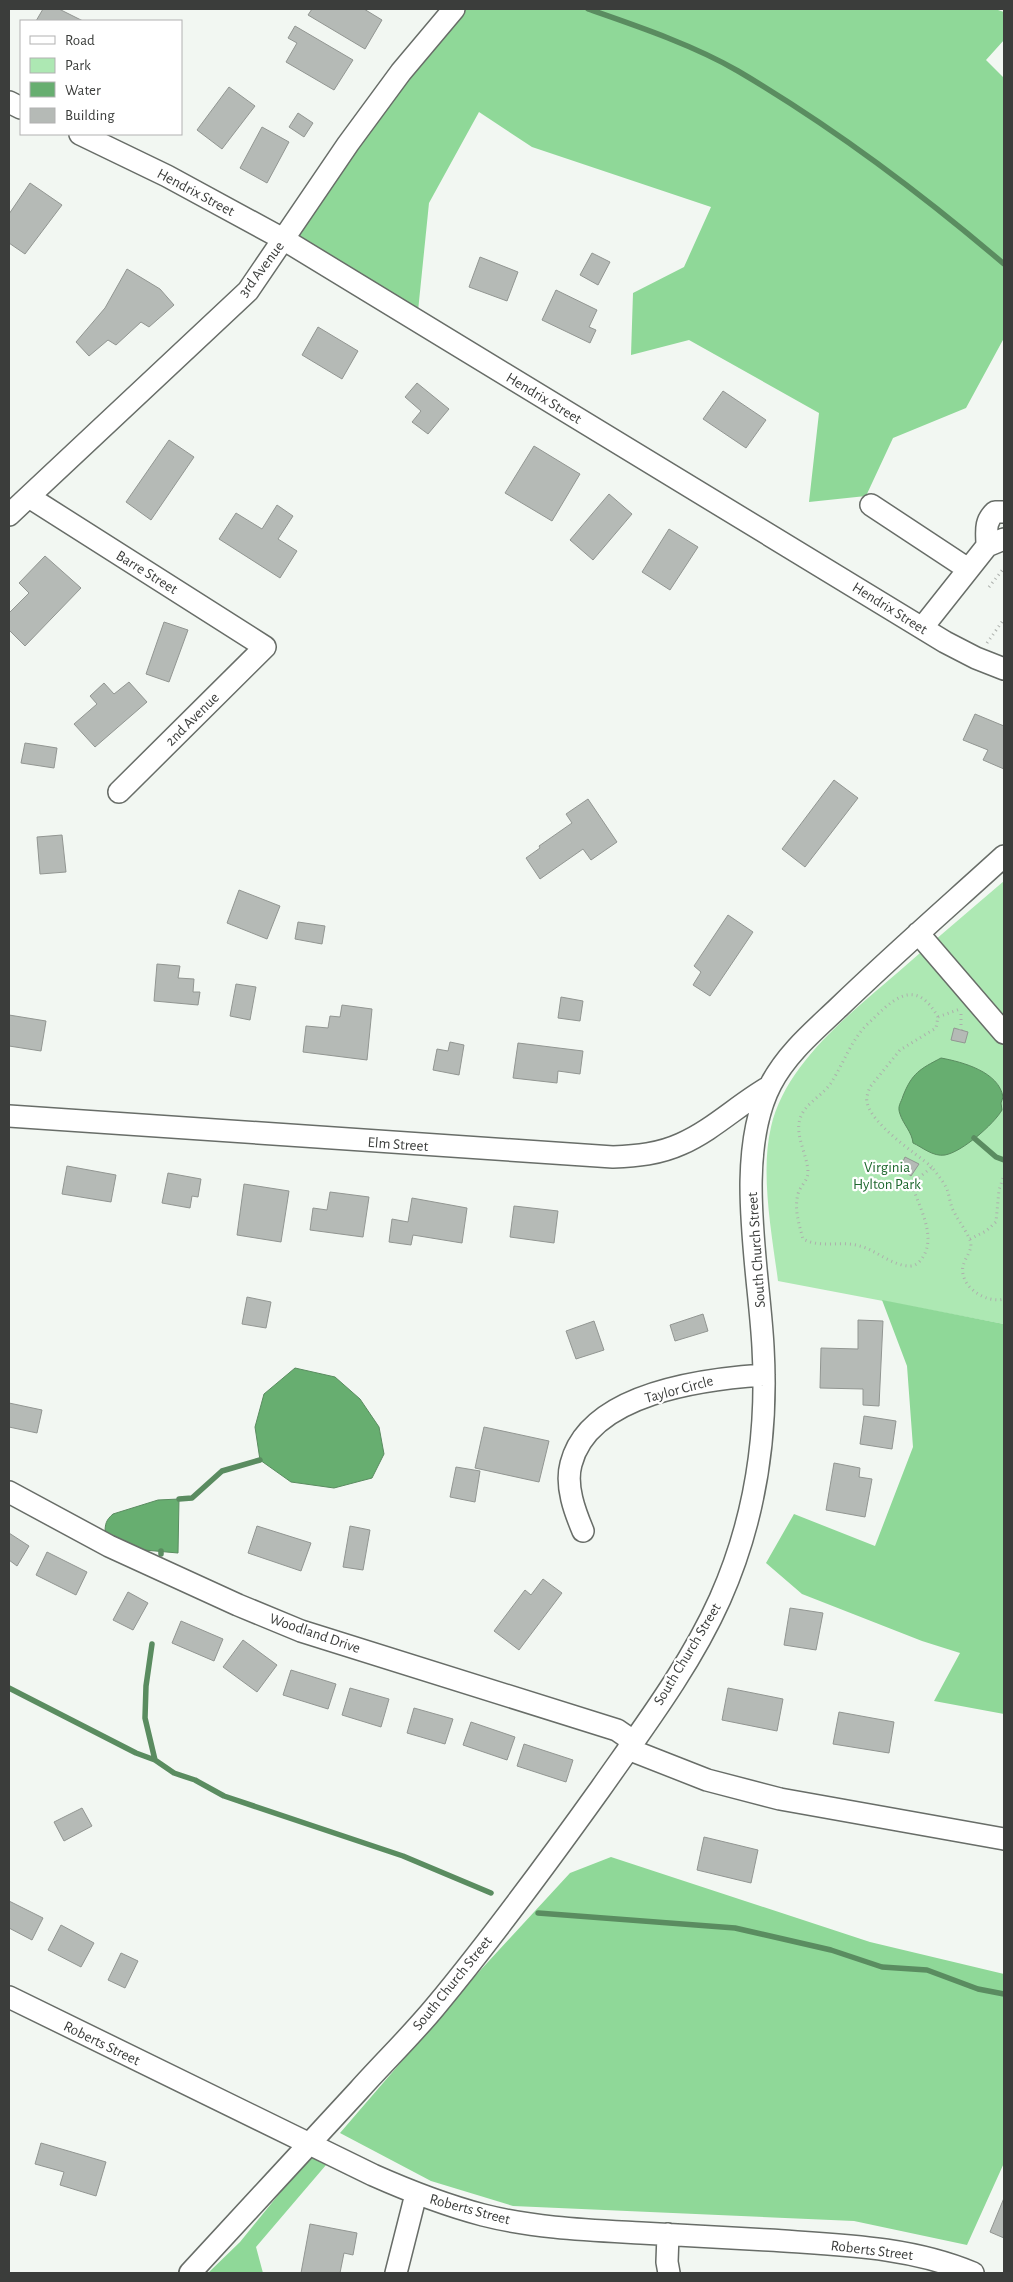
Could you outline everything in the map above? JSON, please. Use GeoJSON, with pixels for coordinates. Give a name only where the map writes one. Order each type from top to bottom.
{"type":"FeatureCollection","features":[{"type":"Feature","properties":{"kind":"street","name":"3rd Avenue"},"geometry":{"type":"LineString","coordinates":[[9,516],[248,291],[348,144],[401,72],[454,9]]}},
{"type":"Feature","properties":{"kind":"street","name":"Hendrix Street"},"geometry":{"type":"LineString","coordinates":[[82,135],[167,176],[283,239],[922,628],[976,658],[1004,669]]}},
{"type":"Feature","properties":{"kind":"street","name":"Barre Street"},"geometry":{"type":"LineString","coordinates":[[29,497],[265,646]]}},
{"type":"Feature","properties":{"kind":"street"},"geometry":{"type":"LineString","coordinates":[[871,505],[968,569]]}},
{"type":"Feature","properties":{"kind":"street"},"geometry":{"type":"LineString","coordinates":[[922,628],[968,569],[996,542],[986,526],[989,517],[995,512],[1004,512]]}},
{"type":"Feature","properties":{"kind":"street","name":"2nd Avenue"},"geometry":{"type":"LineString","coordinates":[[120,792],[265,646]]}},
{"type":"Feature","properties":{"kind":"street","name":"South Church Street"},"geometry":{"type":"LineString","coordinates":[[190,2273],[309,2146],[434,2008],[557,1850],[631,1745],[703,1632],[736,1560],[747,1524],[762,1452],[764,1375],[751,1159],[757,1122],[769,1087],[786,1061],[814,1031],[918,933],[1004,856]]}},
{"type":"Feature","properties":{"kind":"street"},"geometry":{"type":"LineString","coordinates":[[918,933],[1004,1033]]}},
{"type":"Feature","properties":{"kind":"street","name":"Elm Street"},"geometry":{"type":"LineString","coordinates":[[9,1116],[613,1157],[653,1153],[682,1143],[769,1087]]}},
{"type":"Feature","properties":{"kind":"street","name":"Taylor Circle"},"geometry":{"type":"LineString","coordinates":[[583,1531],[572,1499],[570,1465],[586,1435],[598,1423],[612,1413],[660,1392],[716,1378],[764,1375]]}},
{"type":"Feature","properties":{"kind":"street","name":"Woodland Drive"},"geometry":{"type":"LineString","coordinates":[[9,1492],[109,1546],[238,1605],[292,1627],[617,1730],[631,1745],[707,1780],[780,1799],[1004,1839]]}},
{"type":"Feature","properties":{"kind":"street","name":"Roberts Street"},"geometry":{"type":"LineString","coordinates":[[9,1997],[309,2146],[416,2194],[484,2215],[536,2224],[892,2250],[924,2257],[973,2273]]}},
{"type":"Feature","properties":{"kind":"street"},"geometry":{"type":"LineString","coordinates":[[396,2273],[416,2194]]}},
{"type":"Feature","properties":{"kind":"street"},"geometry":{"type":"LineString","coordinates":[[668,2234],[666,2262],[669,2273]]}},
{"type":"Feature","properties":{"kind":"path"},"geometry":{"type":"LineString","coordinates":[[989,587],[1004,568]]}},
{"type":"Feature","properties":{"kind":"path"},"geometry":{"type":"LineString","coordinates":[[976,658],[1004,619]]}},
{"type":"Feature","properties":{"kind":"path"},"geometry":{"type":"LineString","coordinates":[[932,1167],[916,1180],[914,1188],[930,1243],[924,1257],[917,1264],[910,1266],[899,1263],[862,1246],[847,1243],[817,1245],[804,1238],[797,1219],[798,1192],[806,1184],[808,1172],[798,1128],[802,1113],[827,1090],[862,1030],[899,996],[912,994],[923,998],[930,1004],[938,1017],[936,1028],[900,1050],[870,1087],[867,1102],[874,1118],[932,1167],[946,1188],[952,1207],[970,1239],[970,1252],[963,1267],[966,1281],[983,1298],[997,1301],[1004,1299]]}},
{"type":"Feature","properties":{"kind":"path"},"geometry":{"type":"LineString","coordinates":[[938,1017],[976,1001]]}},
{"type":"Feature","properties":{"kind":"path"},"geometry":{"type":"LineString","coordinates":[[970,1239],[986,1231],[996,1222],[999,1190],[1004,1175]]}},
{"type":"Feature","properties":{"kind":"green space","name":"Virginia Hylton Park"},"geometry":{"type":"Polygon","coordinates":[[[1004,881],[1004,1324],[778,1281],[768,1204],[768,1145],[771,1127],[779,1103],[791,1080],[825,1038],[844,1019],[1004,881]]]}},
{"type":"Feature","properties":{"kind":"shaded area"},"geometry":{"type":"Polygon","coordinates":[[[454,9],[995,9],[1004,12],[1004,40],[986,60],[1004,78],[1004,338],[966,408],[893,438],[866,496],[809,502],[819,413],[689,340],[631,355],[633,293],[684,267],[711,207],[532,147],[479,112],[429,203],[417,321],[283,239],[454,9]]]}},
{"type":"Feature","properties":{"kind":"shaded area"},"geometry":{"type":"Polygon","coordinates":[[[882,1300],[1004,1324],[1004,1714],[934,1701],[960,1653],[922,1641],[802,1594],[766,1563],[794,1514],[875,1546],[913,1447],[907,1366],[882,1300]]]}},
{"type":"Feature","properties":{"kind":"shaded area"},"geometry":{"type":"Polygon","coordinates":[[[611,1857],[870,1942],[1004,1974],[1004,2163],[967,2245],[854,2221],[513,2206],[431,2181],[340,2133],[476,1975],[570,1873],[611,1857]]]}},
{"type":"Feature","properties":{"kind":"shaded area"},"geometry":{"type":"Polygon","coordinates":[[[310,2156],[326,2165],[256,2247],[263,2273],[208,2273],[240,2242],[310,2156]]]}},
{"type":"Feature","properties":{"kind":"water"},"geometry":{"type":"Polygon","coordinates":[[[941,1058],[959,1062],[987,1075],[995,1081],[1003,1097],[1001,1103],[1002,1110],[985,1130],[960,1149],[945,1155],[932,1153],[913,1143],[899,1111],[906,1088],[913,1077],[922,1069],[941,1058]]]}},
{"type":"Feature","properties":{"kind":"water"},"geometry":{"type":"Polygon","coordinates":[[[295,1368],[335,1377],[360,1399],[379,1427],[384,1454],[372,1478],[334,1488],[291,1482],[260,1460],[255,1427],[264,1394],[295,1368]]]}},
{"type":"Feature","properties":{"kind":"water"},"geometry":{"type":"Polygon","coordinates":[[[179,1499],[178,1553],[144,1550],[117,1544],[105,1533],[106,1522],[113,1514],[158,1500],[179,1499]]]}},
{"type":"Feature","properties":{"kind":"building"},"geometry":{"type":"Polygon","coordinates":[[[43,9],[59,9],[81,20],[37,20],[43,9]]]}},
{"type":"Feature","properties":{"kind":"building"},"geometry":{"type":"Polygon","coordinates":[[[312,9],[364,9],[382,20],[365,49],[308,15],[312,9]]]}},
{"type":"Feature","properties":{"kind":"building"},"geometry":{"type":"Polygon","coordinates":[[[295,26],[353,60],[334,90],[286,62],[297,43],[288,38],[295,26]]]}},
{"type":"Feature","properties":{"kind":"building"},"geometry":{"type":"Polygon","coordinates":[[[229,87],[255,106],[222,149],[197,130],[229,87]]]}},
{"type":"Feature","properties":{"kind":"building"},"geometry":{"type":"Polygon","coordinates":[[[298,113],[313,123],[304,137],[289,127],[298,113]]]}},
{"type":"Feature","properties":{"kind":"building"},"geometry":{"type":"Polygon","coordinates":[[[262,127],[289,142],[267,183],[240,168],[262,127]]]}},
{"type":"Feature","properties":{"kind":"building"},"geometry":{"type":"Polygon","coordinates":[[[30,183],[62,205],[25,254],[9,243],[9,214],[30,183]]]}},
{"type":"Feature","properties":{"kind":"building"},"geometry":{"type":"Polygon","coordinates":[[[592,253],[610,262],[598,285],[580,275],[592,253]]]}},
{"type":"Feature","properties":{"kind":"building"},"geometry":{"type":"Polygon","coordinates":[[[480,257],[518,272],[507,301],[469,287],[480,257]]]}},
{"type":"Feature","properties":{"kind":"building"},"geometry":{"type":"Polygon","coordinates":[[[127,269],[160,289],[174,305],[149,327],[141,322],[116,345],[108,340],[89,356],[76,342],[105,308],[127,269]]]}},
{"type":"Feature","properties":{"kind":"building"},"geometry":{"type":"Polygon","coordinates":[[[556,290],[597,310],[589,327],[596,330],[590,343],[542,320],[556,290]]]}},
{"type":"Feature","properties":{"kind":"building"},"geometry":{"type":"Polygon","coordinates":[[[318,327],[358,351],[342,379],[302,355],[318,327]]]}},
{"type":"Feature","properties":{"kind":"building"},"geometry":{"type":"Polygon","coordinates":[[[417,383],[449,409],[428,434],[412,422],[421,411],[405,397],[417,383]]]}},
{"type":"Feature","properties":{"kind":"building"},"geometry":{"type":"Polygon","coordinates":[[[723,391],[766,420],[746,448],[703,419],[723,391]]]}},
{"type":"Feature","properties":{"kind":"building"},"geometry":{"type":"Polygon","coordinates":[[[169,440],[194,457],[151,520],[126,502],[169,440]]]}},
{"type":"Feature","properties":{"kind":"building"},"geometry":{"type":"Polygon","coordinates":[[[534,446],[580,474],[552,521],[505,493],[534,446]]]}},
{"type":"Feature","properties":{"kind":"building"},"geometry":{"type":"Polygon","coordinates":[[[609,494],[632,514],[593,560],[570,540],[609,494]]]}},
{"type":"Feature","properties":{"kind":"building"},"geometry":{"type":"Polygon","coordinates":[[[277,505],[293,516],[278,539],[297,551],[280,578],[219,539],[236,513],[262,529],[277,505]]]}},
{"type":"Feature","properties":{"kind":"building"},"geometry":{"type":"Polygon","coordinates":[[[669,529],[698,547],[670,590],[642,572],[669,529]]]}},
{"type":"Feature","properties":{"kind":"building"},"geometry":{"type":"Polygon","coordinates":[[[45,556],[81,588],[25,646],[9,630],[9,613],[29,593],[19,583],[45,556]]]}},
{"type":"Feature","properties":{"kind":"building"},"geometry":{"type":"Polygon","coordinates":[[[164,622],[188,630],[169,682],[146,674],[164,622]]]}},
{"type":"Feature","properties":{"kind":"building"},"geometry":{"type":"Polygon","coordinates":[[[129,682],[147,702],[95,747],[74,724],[97,704],[90,696],[104,683],[114,694],[129,682]]]}},
{"type":"Feature","properties":{"kind":"building"},"geometry":{"type":"Polygon","coordinates":[[[975,714],[1004,726],[1004,769],[983,760],[988,750],[963,740],[975,714]]]}},
{"type":"Feature","properties":{"kind":"building"},"geometry":{"type":"Polygon","coordinates":[[[25,743],[57,748],[54,768],[21,763],[25,743]]]}},
{"type":"Feature","properties":{"kind":"building"},"geometry":{"type":"Polygon","coordinates":[[[834,780],[858,798],[805,867],[782,849],[834,780]]]}},
{"type":"Feature","properties":{"kind":"building"},"geometry":{"type":"Polygon","coordinates":[[[588,799],[617,842],[591,860],[583,849],[540,879],[526,858],[540,848],[539,846],[572,823],[566,814],[588,799]]]}},
{"type":"Feature","properties":{"kind":"building"},"geometry":{"type":"Polygon","coordinates":[[[62,835],[66,872],[40,874],[37,837],[62,835]]]}},
{"type":"Feature","properties":{"kind":"building"},"geometry":{"type":"Polygon","coordinates":[[[239,890],[280,906],[267,939],[227,923],[239,890]]]}},
{"type":"Feature","properties":{"kind":"building"},"geometry":{"type":"Polygon","coordinates":[[[728,915],[753,932],[710,996],[693,985],[701,972],[694,966],[728,915]]]}},
{"type":"Feature","properties":{"kind":"building"},"geometry":{"type":"Polygon","coordinates":[[[298,922],[325,926],[322,944],[295,939],[298,922]]]}},
{"type":"Feature","properties":{"kind":"building"},"geometry":{"type":"Polygon","coordinates":[[[157,964],[180,966],[178,978],[194,979],[193,992],[200,992],[198,1005],[154,1001],[157,964]]]}},
{"type":"Feature","properties":{"kind":"building"},"geometry":{"type":"Polygon","coordinates":[[[236,984],[256,987],[250,1020],[230,1016],[236,984]]]}},
{"type":"Feature","properties":{"kind":"building"},"geometry":{"type":"Polygon","coordinates":[[[561,997],[583,1001],[580,1021],[558,1018],[561,997]]]}},
{"type":"Feature","properties":{"kind":"building"},"geometry":{"type":"Polygon","coordinates":[[[342,1005],[372,1009],[367,1060],[303,1052],[306,1026],[328,1028],[330,1016],[340,1017],[342,1005]]]}},
{"type":"Feature","properties":{"kind":"building"},"geometry":{"type":"Polygon","coordinates":[[[9,1015],[46,1021],[41,1051],[9,1046],[9,1015]]]}},
{"type":"Feature","properties":{"kind":"building"},"geometry":{"type":"Polygon","coordinates":[[[954,1028],[968,1032],[965,1043],[951,1040],[954,1028]]]}},
{"type":"Feature","properties":{"kind":"building"},"geometry":{"type":"Polygon","coordinates":[[[450,1042],[464,1045],[459,1075],[433,1070],[437,1049],[448,1051],[450,1042]]]}},
{"type":"Feature","properties":{"kind":"building"},"geometry":{"type":"Polygon","coordinates":[[[518,1043],[583,1051],[580,1074],[558,1071],[557,1083],[513,1078],[518,1043]]]}},
{"type":"Feature","properties":{"kind":"building"},"geometry":{"type":"Polygon","coordinates":[[[905,1157],[919,1164],[911,1176],[900,1168],[905,1157]]]}},
{"type":"Feature","properties":{"kind":"building"},"geometry":{"type":"Polygon","coordinates":[[[67,1166],[116,1175],[111,1202],[62,1194],[67,1166]]]}},
{"type":"Feature","properties":{"kind":"building"},"geometry":{"type":"Polygon","coordinates":[[[168,1173],[201,1179],[198,1197],[192,1196],[190,1208],[162,1203],[168,1173]]]}},
{"type":"Feature","properties":{"kind":"building"},"geometry":{"type":"Polygon","coordinates":[[[244,1184],[289,1191],[281,1242],[237,1235],[244,1184]]]}},
{"type":"Feature","properties":{"kind":"building"},"geometry":{"type":"Polygon","coordinates":[[[330,1192],[369,1197],[363,1237],[310,1230],[313,1208],[327,1210],[330,1192]]]}},
{"type":"Feature","properties":{"kind":"building"},"geometry":{"type":"Polygon","coordinates":[[[412,1198],[467,1208],[462,1243],[413,1235],[411,1245],[389,1242],[392,1219],[408,1222],[412,1198]]]}},
{"type":"Feature","properties":{"kind":"building"},"geometry":{"type":"Polygon","coordinates":[[[514,1206],[558,1211],[554,1243],[510,1237],[514,1206]]]}},
{"type":"Feature","properties":{"kind":"building"},"geometry":{"type":"Polygon","coordinates":[[[247,1297],[271,1302],[266,1328],[242,1324],[247,1297]]]}},
{"type":"Feature","properties":{"kind":"building"},"geometry":{"type":"Polygon","coordinates":[[[703,1314],[708,1331],[675,1341],[670,1325],[703,1314]]]}},
{"type":"Feature","properties":{"kind":"building"},"geometry":{"type":"Polygon","coordinates":[[[858,1320],[883,1321],[879,1406],[863,1405],[863,1389],[820,1388],[821,1348],[858,1349],[858,1320]]]}},
{"type":"Feature","properties":{"kind":"building"},"geometry":{"type":"Polygon","coordinates":[[[594,1321],[604,1350],[576,1359],[566,1331],[594,1321]]]}},
{"type":"Feature","properties":{"kind":"building"},"geometry":{"type":"Polygon","coordinates":[[[9,1403],[42,1410],[37,1433],[9,1427],[9,1403]]]}},
{"type":"Feature","properties":{"kind":"building"},"geometry":{"type":"Polygon","coordinates":[[[864,1416],[896,1421],[892,1449],[860,1444],[864,1416]]]}},
{"type":"Feature","properties":{"kind":"building"},"geometry":{"type":"Polygon","coordinates":[[[484,1427],[549,1441],[539,1482],[475,1468],[484,1427]]]}},
{"type":"Feature","properties":{"kind":"building"},"geometry":{"type":"Polygon","coordinates":[[[834,1463],[860,1468],[859,1477],[872,1479],[865,1517],[826,1510],[834,1463]]]}},
{"type":"Feature","properties":{"kind":"building"},"geometry":{"type":"Polygon","coordinates":[[[456,1467],[480,1471],[475,1502],[450,1497],[456,1467]]]}},
{"type":"Feature","properties":{"kind":"building"},"geometry":{"type":"Polygon","coordinates":[[[257,1526],[311,1543],[301,1571],[248,1553],[257,1526]]]}},
{"type":"Feature","properties":{"kind":"building"},"geometry":{"type":"Polygon","coordinates":[[[350,1526],[370,1530],[363,1570],[343,1567],[350,1526]]]}},
{"type":"Feature","properties":{"kind":"building"},"geometry":{"type":"Polygon","coordinates":[[[9,1533],[29,1546],[17,1566],[9,1560],[9,1533]]]}},
{"type":"Feature","properties":{"kind":"building"},"geometry":{"type":"Polygon","coordinates":[[[47,1552],[87,1572],[76,1595],[36,1575],[47,1552]]]}},
{"type":"Feature","properties":{"kind":"building"},"geometry":{"type":"Polygon","coordinates":[[[543,1579],[562,1593],[519,1650],[494,1631],[525,1590],[531,1595],[543,1579]]]}},
{"type":"Feature","properties":{"kind":"building"},"geometry":{"type":"Polygon","coordinates":[[[128,1592],[148,1603],[133,1630],[113,1620],[128,1592]]]}},
{"type":"Feature","properties":{"kind":"building"},"geometry":{"type":"Polygon","coordinates":[[[790,1608],[823,1613],[816,1650],[784,1645],[790,1608]]]}},
{"type":"Feature","properties":{"kind":"building"},"geometry":{"type":"Polygon","coordinates":[[[181,1621],[223,1639],[214,1661],[172,1643],[181,1621]]]}},
{"type":"Feature","properties":{"kind":"building"},"geometry":{"type":"Polygon","coordinates":[[[243,1640],[277,1665],[257,1692],[223,1667],[243,1640]]]}},
{"type":"Feature","properties":{"kind":"building"},"geometry":{"type":"Polygon","coordinates":[[[291,1670],[336,1684],[328,1709],[283,1695],[291,1670]]]}},
{"type":"Feature","properties":{"kind":"building"},"geometry":{"type":"Polygon","coordinates":[[[350,1688],[389,1699],[381,1727],[342,1715],[350,1688]]]}},
{"type":"Feature","properties":{"kind":"building"},"geometry":{"type":"Polygon","coordinates":[[[728,1688],[783,1699],[777,1731],[722,1720],[728,1688]]]}},
{"type":"Feature","properties":{"kind":"building"},"geometry":{"type":"Polygon","coordinates":[[[414,1708],[453,1719],[445,1744],[407,1733],[414,1708]]]}},
{"type":"Feature","properties":{"kind":"building"},"geometry":{"type":"Polygon","coordinates":[[[839,1712],[894,1722],[889,1753],[833,1744],[839,1712]]]}},
{"type":"Feature","properties":{"kind":"building"},"geometry":{"type":"Polygon","coordinates":[[[471,1722],[515,1737],[507,1760],[463,1745],[471,1722]]]}},
{"type":"Feature","properties":{"kind":"building"},"geometry":{"type":"Polygon","coordinates":[[[524,1744],[573,1760],[566,1782],[517,1766],[524,1744]]]}},
{"type":"Feature","properties":{"kind":"building"},"geometry":{"type":"Polygon","coordinates":[[[82,1808],[92,1826],[64,1841],[54,1822],[82,1808]]]}},
{"type":"Feature","properties":{"kind":"building"},"geometry":{"type":"Polygon","coordinates":[[[704,1837],[758,1850],[751,1883],[697,1870],[704,1837]]]}},
{"type":"Feature","properties":{"kind":"building"},"geometry":{"type":"Polygon","coordinates":[[[9,1901],[43,1918],[32,1940],[9,1928],[9,1901]]]}},
{"type":"Feature","properties":{"kind":"building"},"geometry":{"type":"Polygon","coordinates":[[[61,1925],[94,1943],[81,1967],[48,1950],[61,1925]]]}},
{"type":"Feature","properties":{"kind":"building"},"geometry":{"type":"Polygon","coordinates":[[[121,1953],[138,1961],[125,1988],[108,1980],[121,1953]]]}},
{"type":"Feature","properties":{"kind":"building"},"geometry":{"type":"Polygon","coordinates":[[[41,2143],[106,2162],[96,2196],[60,2185],[64,2172],[35,2164],[41,2143]]]}},
{"type":"Feature","properties":{"kind":"building"},"geometry":{"type":"Polygon","coordinates":[[[1004,2198],[1004,2238],[990,2232],[1004,2198]]]}},
{"type":"Feature","properties":{"kind":"building"},"geometry":{"type":"Polygon","coordinates":[[[310,2224],[357,2233],[353,2255],[344,2253],[340,2273],[301,2273],[310,2224]]]}},
{"type":"Feature","properties":{"kind":"waterway"},"geometry":{"type":"LineString","coordinates":[[588,9],[626,22],[702,53],[738,71],[773,92],[876,162],[1004,264]]}},
{"type":"Feature","properties":{"kind":"waterway"},"geometry":{"type":"LineString","coordinates":[[974,1138],[996,1157],[1004,1160]]}},
{"type":"Feature","properties":{"kind":"waterway"},"geometry":{"type":"LineString","coordinates":[[179,1499],[192,1498],[222,1471],[260,1460]]}},
{"type":"Feature","properties":{"kind":"waterway"},"geometry":{"type":"LineString","coordinates":[[152,1644],[146,1686],[145,1718],[155,1760]]}},
{"type":"Feature","properties":{"kind":"waterway"},"geometry":{"type":"LineString","coordinates":[[9,1688],[136,1753],[155,1760],[174,1773],[195,1780],[224,1796],[403,1856],[491,1893]]}},
{"type":"Feature","properties":{"kind":"waterway"},"geometry":{"type":"LineString","coordinates":[[538,1913],[735,1928],[831,1950],[882,1967],[927,1970],[978,1989],[1004,1994]]}}]}
